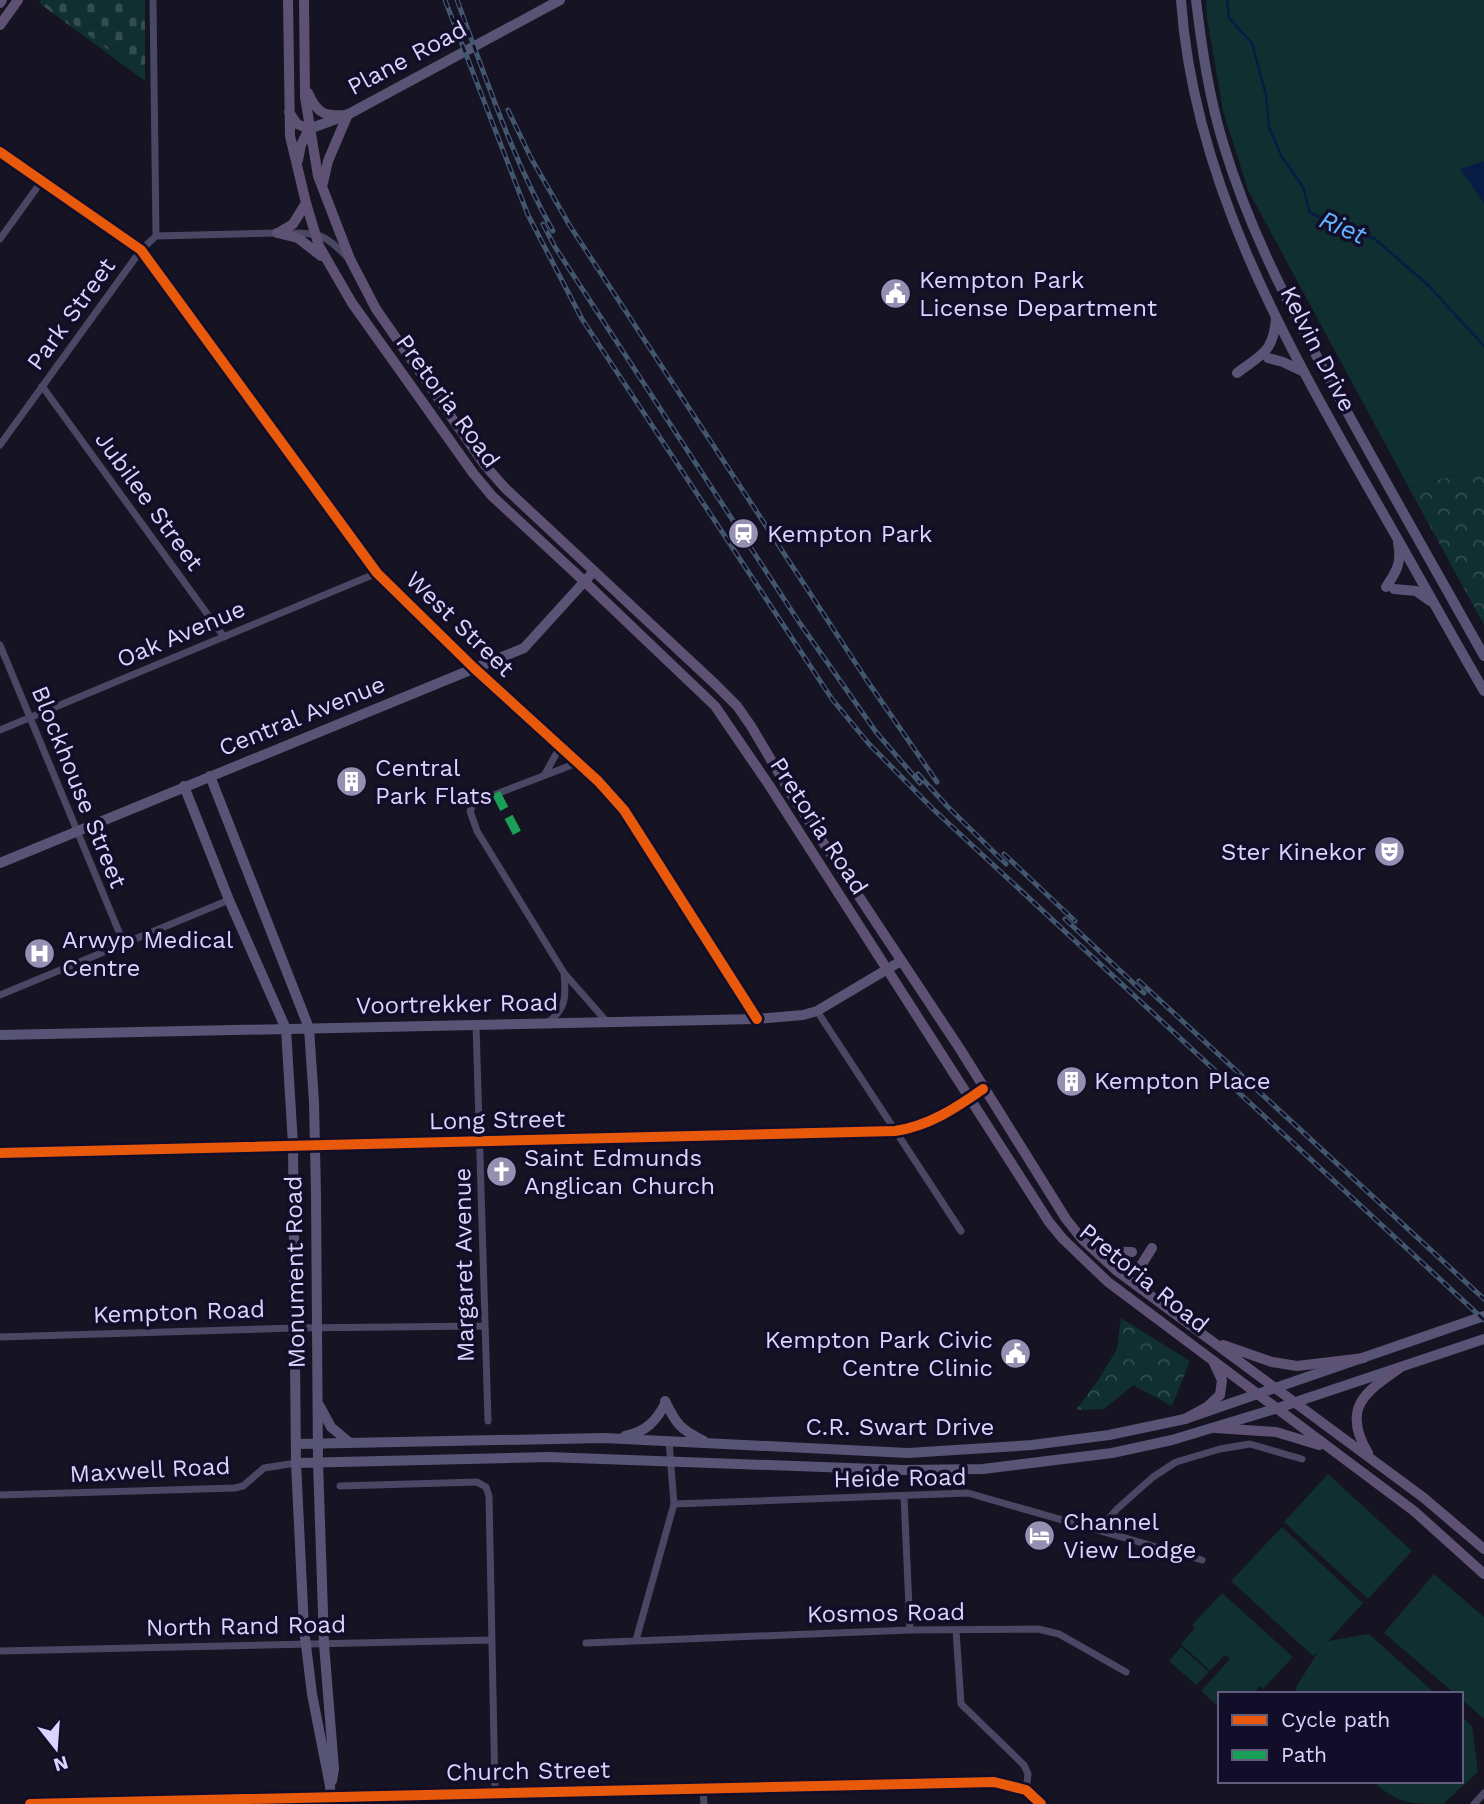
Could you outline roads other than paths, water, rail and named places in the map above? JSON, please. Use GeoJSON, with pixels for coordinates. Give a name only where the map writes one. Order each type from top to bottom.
{"type":"FeatureCollection","features":[{"type":"Feature","properties":{"kind":"main road"},"geometry":{"type":"LineString","coordinates":[[0,25],[18,0]]}},
{"type":"Feature","properties":{"kind":"main road","name":"Pretoria Road"},"geometry":{"type":"LineString","coordinates":[[288,0],[290,136],[315,233],[328,263],[359,314],[472,473],[492,496],[715,706],[769,785],[1049,1222],[1063,1239],[1108,1282],[1414,1511],[1484,1574]]}},
{"type":"Feature","properties":{"kind":"main road","name":"Pretoria Road"},"geometry":{"type":"LineString","coordinates":[[304,0],[305,88],[309,129],[322,188],[350,259],[394,337],[484,464],[512,494],[715,684],[742,713],[793,797],[1066,1219],[1095,1251],[1210,1341],[1424,1498],[1484,1549]]}},
{"type":"Feature","properties":{"kind":"main road","name":"Plane Road"},"geometry":{"type":"LineString","coordinates":[[309,129],[348,114],[560,0]]}},
{"type":"Feature","properties":{"kind":"main road","name":"Kelvin Drive"},"geometry":{"type":"LineString","coordinates":[[1181,0],[1185,43],[1204,135],[1228,211],[1304,372],[1484,691]]}},
{"type":"Feature","properties":{"kind":"main road","name":"Kelvin Drive"},"geometry":{"type":"LineString","coordinates":[[1196,0],[1211,96],[1223,145],[1278,284],[1484,656]]}},
{"type":"Feature","properties":{"kind":"main road"},"geometry":{"type":"LineString","coordinates":[[305,88],[311,102],[324,114],[348,114],[328,161],[322,188]]}},
{"type":"Feature","properties":{"kind":"main road"},"geometry":{"type":"LineString","coordinates":[[289,112],[297,124],[309,129],[301,145],[296,166]]}},
{"type":"Feature","properties":{"kind":"main road"},"geometry":{"type":"LineString","coordinates":[[277,233],[293,224],[306,203]]}},
{"type":"Feature","properties":{"kind":"main road"},"geometry":{"type":"LineString","coordinates":[[277,233],[303,241],[328,263]]}},
{"type":"Feature","properties":{"kind":"main road"},"geometry":{"type":"LineString","coordinates":[[1237,373],[1271,346],[1275,335],[1276,314]]}},
{"type":"Feature","properties":{"kind":"main road"},"geometry":{"type":"LineString","coordinates":[[1268,358],[1304,372]]}},
{"type":"Feature","properties":{"kind":"main road"},"geometry":{"type":"LineString","coordinates":[[1397,537],[1400,563],[1390,588],[1416,591],[1433,604]]}},
{"type":"Feature","properties":{"kind":"main road","name":"Central Avenue"},"geometry":{"type":"LineString","coordinates":[[0,863],[526,646],[594,571]]}},
{"type":"Feature","properties":{"kind":"main road","name":"Monument Road"},"geometry":{"type":"LineString","coordinates":[[210,776],[309,1028],[314,1144],[317,1444],[324,1644],[334,1769],[330,1786]]}},
{"type":"Feature","properties":{"kind":"main road","name":"Monument Road"},"geometry":{"type":"LineString","coordinates":[[184,786],[229,900],[286,1029],[293,1145],[296,1463],[305,1644],[331,1801]]}},
{"type":"Feature","properties":{"kind":"main road","name":"Voortrekker Road"},"geometry":{"type":"LineString","coordinates":[[0,1035],[607,1023],[803,1015],[817,1011],[901,961]]}},
{"type":"Feature","properties":{"kind":"main road","name":"Long Street"},"geometry":{"type":"LineString","coordinates":[[0,1153],[895,1131],[931,1121],[983,1089]]}},
{"type":"Feature","properties":{"kind":"main road"},"geometry":{"type":"LineString","coordinates":[[1148,1293],[1140,1267],[1152,1248]]}},
{"type":"Feature","properties":{"kind":"main road"},"geometry":{"type":"LineString","coordinates":[[1095,1251],[1132,1252]]}},
{"type":"Feature","properties":{"kind":"main road","name":"C.R. Swart Drive"},"geometry":{"type":"LineString","coordinates":[[297,1444],[604,1438],[847,1451],[935,1451],[1059,1442],[1185,1419],[1484,1316]]}},
{"type":"Feature","properties":{"kind":"main road","name":"C.R. Swart Drive"},"geometry":{"type":"LineString","coordinates":[[296,1463],[548,1457],[902,1470],[984,1469],[1112,1453],[1215,1428],[1484,1339]]}},
{"type":"Feature","properties":{"kind":"main road"},"geometry":{"type":"LineString","coordinates":[[1210,1341],[1272,1362],[1297,1366],[1364,1358]]}},
{"type":"Feature","properties":{"kind":"main road"},"geometry":{"type":"LineString","coordinates":[[1185,1419],[1207,1407],[1220,1395],[1222,1380],[1212,1360]]}},
{"type":"Feature","properties":{"kind":"main road"},"geometry":{"type":"LineString","coordinates":[[1372,1460],[1358,1437],[1357,1409],[1366,1394],[1401,1367]]}},
{"type":"Feature","properties":{"kind":"main road"},"geometry":{"type":"LineString","coordinates":[[317,1401],[331,1427],[350,1443]]}},
{"type":"Feature","properties":{"kind":"main road"},"geometry":{"type":"LineString","coordinates":[[604,1438],[642,1431],[657,1419],[665,1402],[681,1429],[710,1444]]}},
{"type":"Feature","properties":{"kind":"main road"},"geometry":{"type":"LineString","coordinates":[[1215,1428],[1276,1432],[1328,1448]]}},
{"type":"Feature","properties":{"kind":"street"},"geometry":{"type":"LineString","coordinates":[[153,0],[156,236],[315,233],[332,242],[350,259]]}},
{"type":"Feature","properties":{"kind":"street","name":"West Street"},"geometry":{"type":"LineString","coordinates":[[0,152],[141,250],[377,573],[474,668],[598,781],[624,810],[758,1018]]}},
{"type":"Feature","properties":{"kind":"street"},"geometry":{"type":"LineString","coordinates":[[0,239],[41,182]]}},
{"type":"Feature","properties":{"kind":"street","name":"Park Street"},"geometry":{"type":"LineString","coordinates":[[0,445],[141,250],[156,236]]}},
{"type":"Feature","properties":{"kind":"street","name":"Jubilee Street"},"geometry":{"type":"LineString","coordinates":[[42,386],[224,638]]}},
{"type":"Feature","properties":{"kind":"street","name":"Oak Avenue"},"geometry":{"type":"LineString","coordinates":[[0,730],[377,573]]}},
{"type":"Feature","properties":{"kind":"street","name":"Blockhouse Street"},"geometry":{"type":"LineString","coordinates":[[0,645],[124,944]]}},
{"type":"Feature","properties":{"kind":"street"},"geometry":{"type":"LineString","coordinates":[[544,774],[560,747]]}},
{"type":"Feature","properties":{"kind":"street"},"geometry":{"type":"LineString","coordinates":[[577,763],[474,803],[470,811],[477,831],[564,973],[607,1023]]}},
{"type":"Feature","properties":{"kind":"street"},"geometry":{"type":"LineString","coordinates":[[0,995],[229,900]]}},
{"type":"Feature","properties":{"kind":"street"},"geometry":{"type":"LineString","coordinates":[[547,1024],[563,1007],[566,993],[564,973]]}},
{"type":"Feature","properties":{"kind":"street"},"geometry":{"type":"LineString","coordinates":[[817,1011],[961,1231]]}},
{"type":"Feature","properties":{"kind":"street","name":"Margaret Avenue"},"geometry":{"type":"LineString","coordinates":[[476,1024],[488,1421]]}},
{"type":"Feature","properties":{"kind":"street","name":"Kempton Road"},"geometry":{"type":"LineString","coordinates":[[0,1337],[295,1328],[485,1326]]}},
{"type":"Feature","properties":{"kind":"street"},"geometry":{"type":"LineString","coordinates":[[636,1640],[674,1504],[669,1441]]}},
{"type":"Feature","properties":{"kind":"street"},"geometry":{"type":"LineString","coordinates":[[1099,1530],[1117,1509],[1153,1477],[1176,1462],[1220,1449],[1250,1444],[1302,1459]]}},
{"type":"Feature","properties":{"kind":"street","name":"Maxwell Road"},"geometry":{"type":"LineString","coordinates":[[0,1495],[235,1488],[243,1486],[264,1468],[296,1463]]}},
{"type":"Feature","properties":{"kind":"street"},"geometry":{"type":"LineString","coordinates":[[340,1486],[484,1484],[488,1493],[495,1792]]}},
{"type":"Feature","properties":{"kind":"street","name":"Heide Road"},"geometry":{"type":"LineString","coordinates":[[674,1504],[978,1495],[1202,1560]]}},
{"type":"Feature","properties":{"kind":"street"},"geometry":{"type":"LineString","coordinates":[[904,1496],[910,1630]]}},
{"type":"Feature","properties":{"kind":"street","name":"Kosmos Road"},"geometry":{"type":"LineString","coordinates":[[586,1643],[910,1630],[1049,1630],[1126,1672]]}},
{"type":"Feature","properties":{"kind":"street"},"geometry":{"type":"LineString","coordinates":[[956,1630],[961,1704],[1024,1765],[1028,1774],[1026,1790],[1041,1804]]}},
{"type":"Feature","properties":{"kind":"street","name":"North Rand Road"},"geometry":{"type":"LineString","coordinates":[[0,1651],[492,1640]]}},
{"type":"Feature","properties":{"kind":"street","name":"Church Street"},"geometry":{"type":"LineString","coordinates":[[30,1804],[331,1801],[495,1792],[994,1782],[1026,1790]]}},
{"type":"Feature","properties":{"kind":"street"},"geometry":{"type":"LineString","coordinates":[[703,1789],[704,1804]]}},
{"type":"Feature","properties":{"kind":"street"},"geometry":{"type":"LineString","coordinates":[[1474,1804],[1484,1793]]}},
{"type":"Feature","properties":{"kind":"water"},"geometry":{"type":"Polygon","coordinates":[[[1484,161],[1484,203],[1460,169],[1484,161]]]}},
{"type":"Feature","properties":{"kind":"waterway","name":"Riet"},"geometry":{"type":"LineString","coordinates":[[1227,0],[1229,18],[1252,43],[1266,95],[1269,127],[1282,157],[1303,187],[1310,213],[1375,239],[1428,285],[1484,346]]}},
{"type":"Feature","properties":{"kind":"railway"},"geometry":{"type":"LineString","coordinates":[[445,0],[528,215],[582,319],[832,699],[869,744],[933,809],[1484,1320]]}},
{"type":"Feature","properties":{"kind":"railway"},"geometry":{"type":"LineString","coordinates":[[457,0],[512,146],[553,231]]}},
{"type":"Feature","properties":{"kind":"railway"},"geometry":{"type":"LineString","coordinates":[[508,110],[531,158],[570,226],[866,679],[937,782]]}},
{"type":"Feature","properties":{"kind":"railway"},"geometry":{"type":"LineString","coordinates":[[543,224],[555,247],[799,622],[876,732],[920,783]]}},
{"type":"Feature","properties":{"kind":"railway"},"geometry":{"type":"LineString","coordinates":[[918,774],[1006,864]]}},
{"type":"Feature","properties":{"kind":"railway"},"geometry":{"type":"LineString","coordinates":[[1004,854],[1075,921]]}},
{"type":"Feature","properties":{"kind":"railway"},"geometry":{"type":"LineString","coordinates":[[1065,919],[1144,993]]}},
{"type":"Feature","properties":{"kind":"railway"},"geometry":{"type":"LineString","coordinates":[[1139,981],[1484,1299]]}},
{"type":"Feature","properties":{"kind":"place","name":"Kempton Park License Department"},"geometry":{"type":"Point","coordinates":[896,294]}},
{"type":"Feature","properties":{"kind":"place","name":"Kempton Park"},"geometry":{"type":"Point","coordinates":[744,534]}},
{"type":"Feature","properties":{"kind":"place","name":"Central Park Flats"},"geometry":{"type":"Point","coordinates":[352,782]}},
{"type":"Feature","properties":{"kind":"place","name":"Ster Kinekor"},"geometry":{"type":"Point","coordinates":[1389,852]}},
{"type":"Feature","properties":{"kind":"place","name":"Arwyp Medical Centre"},"geometry":{"type":"Point","coordinates":[39,954]}},
{"type":"Feature","properties":{"kind":"place","name":"Kempton Place"},"geometry":{"type":"Point","coordinates":[1071,1081]}},
{"type":"Feature","properties":{"kind":"place","name":"Saint Edmunds Anglican Church"},"geometry":{"type":"Point","coordinates":[501,1172]}},
{"type":"Feature","properties":{"kind":"place","name":"Kempton Park Civic Centre Clinic"},"geometry":{"type":"Point","coordinates":[1016,1354]}},
{"type":"Feature","properties":{"kind":"place","name":"Channel View Lodge"},"geometry":{"type":"Point","coordinates":[1040,1536]}}]}
